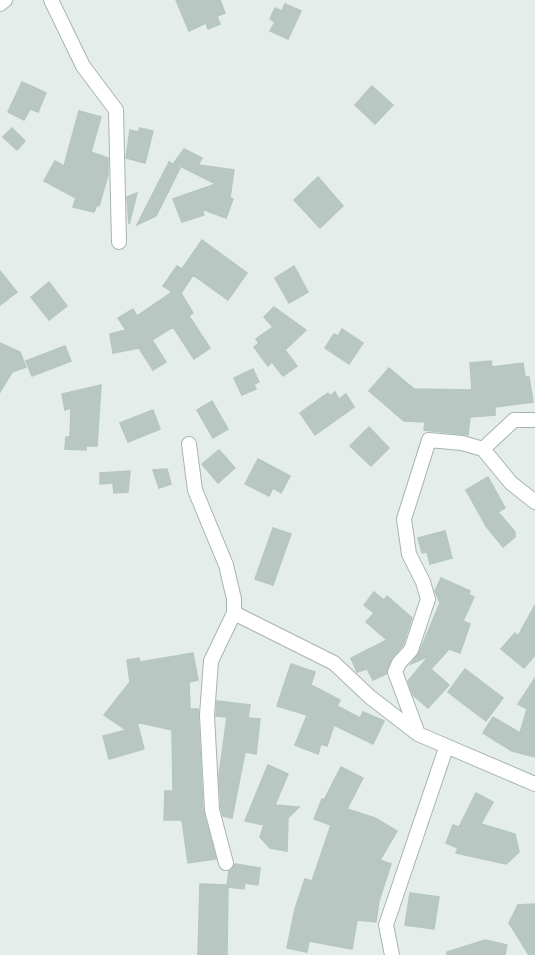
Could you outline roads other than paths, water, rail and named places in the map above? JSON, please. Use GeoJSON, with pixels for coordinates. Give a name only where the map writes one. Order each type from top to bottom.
{"type":"FeatureCollection","features":[{"type":"Feature","properties":{"kind":"street"},"geometry":{"type":"LineString","coordinates":[[0,4],[5,0]]}},
{"type":"Feature","properties":{"kind":"street"},"geometry":{"type":"LineString","coordinates":[[51,0],[83,66],[116,110],[119,242]]}},
{"type":"Feature","properties":{"kind":"street"},"geometry":{"type":"LineString","coordinates":[[483,449],[514,420],[535,420]]}},
{"type":"Feature","properties":{"kind":"street"},"geometry":{"type":"LineString","coordinates":[[418,734],[396,672],[399,663],[411,650],[428,599],[423,582],[409,554],[404,519],[429,440],[462,442],[483,449],[511,483],[535,502]]}},
{"type":"Feature","properties":{"kind":"street"},"geometry":{"type":"LineString","coordinates":[[189,444],[195,490],[226,565],[234,599],[234,613],[211,662],[207,715],[212,810],[226,863]]}},
{"type":"Feature","properties":{"kind":"street"},"geometry":{"type":"LineString","coordinates":[[234,613],[329,659],[370,697],[418,734],[446,748],[535,784]]}},
{"type":"Feature","properties":{"kind":"street"},"geometry":{"type":"LineString","coordinates":[[392,955],[386,925],[446,748]]}}]}
